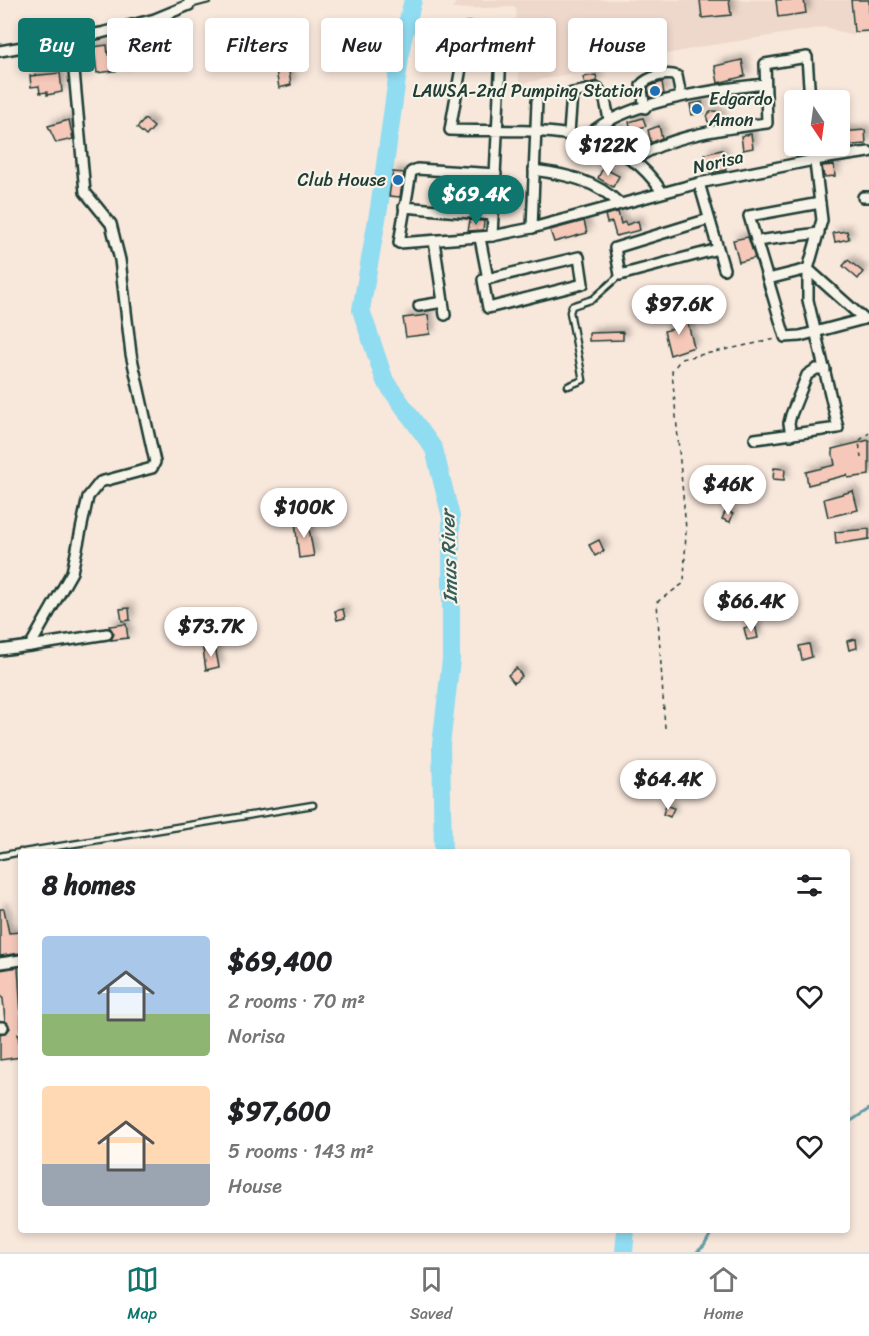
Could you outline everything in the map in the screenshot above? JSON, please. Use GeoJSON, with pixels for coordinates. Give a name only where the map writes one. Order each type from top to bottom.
{"type":"FeatureCollection","features":[{"type":"Feature","properties":{"kind":"street"},"geometry":{"type":"LineString","coordinates":[[95,33],[154,19],[184,4]]}},
{"type":"Feature","properties":{"kind":"street"},"geometry":{"type":"LineString","coordinates":[[492,236],[496,174],[498,132],[501,54],[497,32],[468,28],[450,130],[498,132],[536,130],[569,133],[586,138],[632,161],[649,175],[662,192]]}},
{"type":"Feature","properties":{"kind":"street"},"geometry":{"type":"LineString","coordinates":[[0,51],[18,48]]}},
{"type":"Feature","properties":{"kind":"street"},"geometry":{"type":"LineString","coordinates":[[632,161],[646,151],[674,141],[734,127],[767,123],[765,64],[807,57],[809,90]]}},
{"type":"Feature","properties":{"kind":"street"},"geometry":{"type":"LineString","coordinates":[[30,646],[72,572],[88,497],[100,482],[152,468],[155,462],[131,354],[120,260],[111,224],[85,192],[74,72]]}},
{"type":"Feature","properties":{"kind":"street"},"geometry":{"type":"LineString","coordinates":[[645,108],[641,86],[645,80],[670,74],[677,76],[681,96]]}},
{"type":"Feature","properties":{"kind":"street"},"geometry":{"type":"LineString","coordinates":[[586,138],[597,126],[609,119],[681,96],[765,84]]}},
{"type":"Feature","properties":{"kind":"street"},"geometry":{"type":"LineString","coordinates":[[569,133],[572,93],[586,88],[598,87],[605,100],[609,119]]}},
{"type":"Feature","properties":{"kind":"street"},"geometry":{"type":"LineString","coordinates":[[532,228],[537,101]]}},
{"type":"Feature","properties":{"kind":"street","name":"Norisa"},"geometry":{"type":"LineString","coordinates":[[404,207],[399,243],[480,238],[532,228],[699,183],[814,160],[869,152]]}},
{"type":"Feature","properties":{"kind":"street"},"geometry":{"type":"LineString","coordinates":[[754,439],[838,428],[808,300],[807,269],[822,220],[814,156]]}},
{"type":"Feature","properties":{"kind":"street"},"geometry":{"type":"LineString","coordinates":[[493,215],[404,207],[411,172],[417,169],[496,174]]}},
{"type":"Feature","properties":{"kind":"street"},"geometry":{"type":"LineString","coordinates":[[534,170],[587,181],[604,189],[620,204]]}},
{"type":"Feature","properties":{"kind":"street"},"geometry":{"type":"LineString","coordinates":[[699,183],[724,269]]}},
{"type":"Feature","properties":{"kind":"street"},"geometry":{"type":"LineString","coordinates":[[807,269],[864,319],[784,338],[749,216],[820,203]]}},
{"type":"Feature","properties":{"kind":"street"},"geometry":{"type":"LineString","coordinates":[[709,219],[615,248],[620,275],[718,249]]}},
{"type":"Feature","properties":{"kind":"street"},"geometry":{"type":"LineString","coordinates":[[756,241],[819,233]]}},
{"type":"Feature","properties":{"kind":"street"},"geometry":{"type":"LineString","coordinates":[[480,238],[488,279]]}},
{"type":"Feature","properties":{"kind":"street"},"geometry":{"type":"LineString","coordinates":[[434,242],[446,315]]}},
{"type":"Feature","properties":{"kind":"street"},"geometry":{"type":"LineString","coordinates":[[579,257],[584,284],[488,308],[483,280],[488,279],[579,257]]}},
{"type":"Feature","properties":{"kind":"street"},"geometry":{"type":"LineString","coordinates":[[768,279],[807,269]]}},
{"type":"Feature","properties":{"kind":"street"},"geometry":{"type":"LineString","coordinates":[[419,306],[443,302]]}},
{"type":"Feature","properties":{"kind":"street"},"geometry":{"type":"LineString","coordinates":[[791,435],[790,415],[807,375],[816,369],[825,369]]}},
{"type":"Feature","properties":{"kind":"street"},"geometry":{"type":"LineString","coordinates":[[0,650],[106,634]]}},
{"type":"Feature","properties":{"kind":"street"},"geometry":{"type":"LineString","coordinates":[[0,963],[18,960]]}},
{"type":"Feature","properties":{"kind":"lane"},"geometry":{"type":"LineString","coordinates":[[184,4],[208,0]]}},
{"type":"Feature","properties":{"kind":"lane"},"geometry":{"type":"LineString","coordinates":[[568,386],[583,380],[570,312],[572,306],[593,299],[620,275]]}},
{"type":"Feature","properties":{"kind":"lane"},"geometry":{"type":"LineString","coordinates":[[41,849],[313,805]]}},
{"type":"Feature","properties":{"kind":"lane"},"geometry":{"type":"LineString","coordinates":[[0,856],[18,853]]}},
{"type":"Feature","properties":{"kind":"path"},"geometry":{"type":"LineString","coordinates":[[665,728],[657,602],[684,583],[686,529],[672,371],[681,358],[784,338]]}},
{"type":"Feature","properties":{"kind":"path"},"geometry":{"type":"LineString","coordinates":[[861,458],[859,441],[869,433]]}},
{"type":"Feature","properties":{"kind":"shaded area"},"geometry":{"type":"Polygon","coordinates":[[[457,0],[849,0],[853,36],[826,27],[667,54],[667,18],[568,18],[568,72],[578,72],[519,84],[519,72],[556,72],[556,18],[516,18],[516,7],[452,9],[457,0]]]}},
{"type":"Feature","properties":{"kind":"building"},"geometry":{"type":"Polygon","coordinates":[[[700,0],[729,0],[731,15],[702,18],[700,0]]]}},
{"type":"Feature","properties":{"kind":"building"},"geometry":{"type":"Polygon","coordinates":[[[776,0],[804,0],[806,13],[778,17],[776,0]]]}},
{"type":"Feature","properties":{"kind":"building"},"geometry":{"type":"Polygon","coordinates":[[[851,0],[869,0],[869,31],[854,32],[851,0]]]}},
{"type":"Feature","properties":{"kind":"building"},"geometry":{"type":"Polygon","coordinates":[[[107,45],[107,72],[97,73],[95,47],[107,45]]]}},
{"type":"Feature","properties":{"kind":"building"},"geometry":{"type":"Polygon","coordinates":[[[742,60],[745,76],[718,83],[715,66],[742,60]]]}},
{"type":"Feature","properties":{"kind":"building"},"geometry":{"type":"Polygon","coordinates":[[[276,72],[289,72],[291,85],[279,88],[276,72]]]}},
{"type":"Feature","properties":{"kind":"building"},"geometry":{"type":"Polygon","coordinates":[[[60,73],[62,92],[47,95],[47,92],[40,93],[39,86],[31,87],[30,76],[60,73]]]}},
{"type":"Feature","properties":{"kind":"building"},"geometry":{"type":"Polygon","coordinates":[[[596,75],[597,81],[585,84],[583,77],[596,75]]]}},
{"type":"Feature","properties":{"kind":"building","name":"LAWSA-2nd Pumping Station"},"geometry":{"type":"Polygon","coordinates":[[[662,82],[664,94],[650,98],[648,87],[662,82]]]}},
{"type":"Feature","properties":{"kind":"building","name":"Edgardo Amon"},"geometry":{"type":"Polygon","coordinates":[[[702,102],[704,113],[692,115],[690,104],[702,102]]]}},
{"type":"Feature","properties":{"kind":"building"},"geometry":{"type":"Polygon","coordinates":[[[714,111],[719,113],[721,118],[719,123],[714,125],[709,123],[707,118],[709,113],[714,111]]]}},
{"type":"Feature","properties":{"kind":"building"},"geometry":{"type":"Polygon","coordinates":[[[643,118],[646,126],[631,131],[629,122],[643,118]]]}},
{"type":"Feature","properties":{"kind":"building"},"geometry":{"type":"Polygon","coordinates":[[[145,119],[154,127],[146,136],[137,128],[145,119]]]}},
{"type":"Feature","properties":{"kind":"building"},"geometry":{"type":"Polygon","coordinates":[[[69,120],[73,139],[56,143],[48,126],[69,120]]]}},
{"type":"Feature","properties":{"kind":"building"},"geometry":{"type":"Polygon","coordinates":[[[659,126],[662,138],[651,143],[648,130],[659,126]]]}},
{"type":"Feature","properties":{"kind":"building"},"geometry":{"type":"Polygon","coordinates":[[[621,129],[624,138],[609,140],[607,133],[621,129]]]}},
{"type":"Feature","properties":{"kind":"building"},"geometry":{"type":"Polygon","coordinates":[[[865,130],[866,144],[850,145],[850,131],[865,130]]]}},
{"type":"Feature","properties":{"kind":"building"},"geometry":{"type":"Polygon","coordinates":[[[751,134],[753,148],[743,150],[741,136],[751,134]]]}},
{"type":"Feature","properties":{"kind":"building"},"geometry":{"type":"Polygon","coordinates":[[[722,150],[726,170],[710,173],[705,154],[722,150]]]}},
{"type":"Feature","properties":{"kind":"building"},"geometry":{"type":"Polygon","coordinates":[[[834,165],[835,176],[824,177],[822,166],[834,165]]]}},
{"type":"Feature","properties":{"kind":"building"},"geometry":{"type":"Polygon","coordinates":[[[603,168],[619,176],[613,187],[598,178],[603,168]]]}},
{"type":"Feature","properties":{"kind":"building","name":"Club House"},"geometry":{"type":"Polygon","coordinates":[[[393,172],[404,173],[400,197],[389,196],[393,172]]]}},
{"type":"Feature","properties":{"kind":"building"},"geometry":{"type":"Polygon","coordinates":[[[618,212],[621,224],[625,222],[626,225],[638,221],[640,230],[616,236],[612,222],[607,223],[605,215],[618,212]]]}},
{"type":"Feature","properties":{"kind":"building"},"geometry":{"type":"Polygon","coordinates":[[[470,220],[484,221],[483,230],[468,231],[470,220]]]}},
{"type":"Feature","properties":{"kind":"building"},"geometry":{"type":"Polygon","coordinates":[[[584,221],[587,233],[554,242],[550,230],[584,221]]]}},
{"type":"Feature","properties":{"kind":"building"},"geometry":{"type":"Polygon","coordinates":[[[847,231],[849,239],[835,242],[833,233],[847,231]]]}},
{"type":"Feature","properties":{"kind":"building"},"geometry":{"type":"Polygon","coordinates":[[[748,237],[755,258],[739,262],[733,240],[748,237]]]}},
{"type":"Feature","properties":{"kind":"building"},"geometry":{"type":"Polygon","coordinates":[[[848,260],[863,272],[858,279],[843,266],[848,260]]]}},
{"type":"Feature","properties":{"kind":"building"},"geometry":{"type":"Polygon","coordinates":[[[685,312],[694,347],[670,355],[664,331],[678,328],[675,314],[685,312]]]}},
{"type":"Feature","properties":{"kind":"building"},"geometry":{"type":"Polygon","coordinates":[[[428,315],[430,334],[406,337],[403,318],[428,315]]]}},
{"type":"Feature","properties":{"kind":"building"},"geometry":{"type":"Polygon","coordinates":[[[623,332],[623,340],[589,341],[589,333],[623,332]]]}},
{"type":"Feature","properties":{"kind":"building"},"geometry":{"type":"Polygon","coordinates":[[[869,440],[869,475],[848,478],[847,475],[808,485],[806,472],[835,465],[832,449],[869,440]]]}},
{"type":"Feature","properties":{"kind":"building"},"geometry":{"type":"Polygon","coordinates":[[[774,468],[785,469],[784,480],[773,479],[774,468]]]}},
{"type":"Feature","properties":{"kind":"building"},"geometry":{"type":"Polygon","coordinates":[[[853,491],[858,510],[828,517],[824,499],[853,491]]]}},
{"type":"Feature","properties":{"kind":"building"},"geometry":{"type":"Polygon","coordinates":[[[726,510],[733,514],[730,522],[722,519],[726,510]]]}},
{"type":"Feature","properties":{"kind":"building"},"geometry":{"type":"Polygon","coordinates":[[[307,518],[314,556],[299,558],[295,521],[307,518]]]}},
{"type":"Feature","properties":{"kind":"building"},"geometry":{"type":"Polygon","coordinates":[[[869,529],[869,539],[836,544],[835,532],[869,529]]]}},
{"type":"Feature","properties":{"kind":"building"},"geometry":{"type":"Polygon","coordinates":[[[599,540],[604,551],[595,556],[589,545],[599,540]]]}},
{"type":"Feature","properties":{"kind":"building"},"geometry":{"type":"Polygon","coordinates":[[[129,608],[130,620],[122,621],[120,609],[129,608]]]}},
{"type":"Feature","properties":{"kind":"building"},"geometry":{"type":"Polygon","coordinates":[[[343,609],[345,618],[337,620],[335,611],[343,609]]]}},
{"type":"Feature","properties":{"kind":"building"},"geometry":{"type":"Polygon","coordinates":[[[126,624],[128,638],[111,640],[114,634],[109,626],[126,624]]]}},
{"type":"Feature","properties":{"kind":"building"},"geometry":{"type":"Polygon","coordinates":[[[755,625],[758,638],[747,640],[744,628],[755,625]]]}},
{"type":"Feature","properties":{"kind":"building"},"geometry":{"type":"Polygon","coordinates":[[[856,639],[857,648],[849,650],[847,641],[856,639]]]}},
{"type":"Feature","properties":{"kind":"building"},"geometry":{"type":"Polygon","coordinates":[[[809,644],[812,657],[802,660],[799,646],[809,644]]]}},
{"type":"Feature","properties":{"kind":"building"},"geometry":{"type":"Polygon","coordinates":[[[215,647],[219,667],[206,670],[203,649],[215,647]]]}},
{"type":"Feature","properties":{"kind":"building"},"geometry":{"type":"Polygon","coordinates":[[[516,668],[522,676],[514,683],[508,675],[516,668]]]}},
{"type":"Feature","properties":{"kind":"building"},"geometry":{"type":"Polygon","coordinates":[[[666,805],[674,808],[670,817],[663,814],[666,805]]]}},
{"type":"Feature","properties":{"kind":"building"},"geometry":{"type":"Polygon","coordinates":[[[0,909],[4,909],[9,933],[18,932],[18,953],[0,956],[0,909]]]}},
{"type":"Feature","properties":{"kind":"building"},"geometry":{"type":"Polygon","coordinates":[[[18,967],[18,1057],[0,1060],[0,1034],[7,1032],[10,1028],[5,1021],[3,999],[0,994],[0,970],[18,967]]]}},
{"type":"Feature","properties":{"kind":"waterway","name":"Imus River"},"geometry":{"type":"LineString","coordinates":[[413,0],[402,43],[379,208],[361,310],[385,381],[434,449],[451,517],[451,660],[441,745],[443,849]]}},
{"type":"Feature","properties":{"kind":"waterway"},"geometry":{"type":"LineString","coordinates":[[850,1122],[869,1109]]}},
{"type":"Feature","properties":{"kind":"waterway","name":"Imus River"},"geometry":{"type":"LineString","coordinates":[[624,1252],[626,1233]]}},
{"type":"Feature","properties":{"kind":"waterway"},"geometry":{"type":"LineString","coordinates":[[697,1252],[704,1246],[711,1233]]}},
{"type":"Feature","properties":{"kind":"place","name":"LAWSA-2nd Pumping Station"},"geometry":{"type":"Point","coordinates":[655,91]}},
{"type":"Feature","properties":{"kind":"place","name":"Edgardo Amon"},"geometry":{"type":"Point","coordinates":[697,109]}},
{"type":"Feature","properties":{"kind":"place","name":"Club House"},"geometry":{"type":"Point","coordinates":[398,180]}}]}
